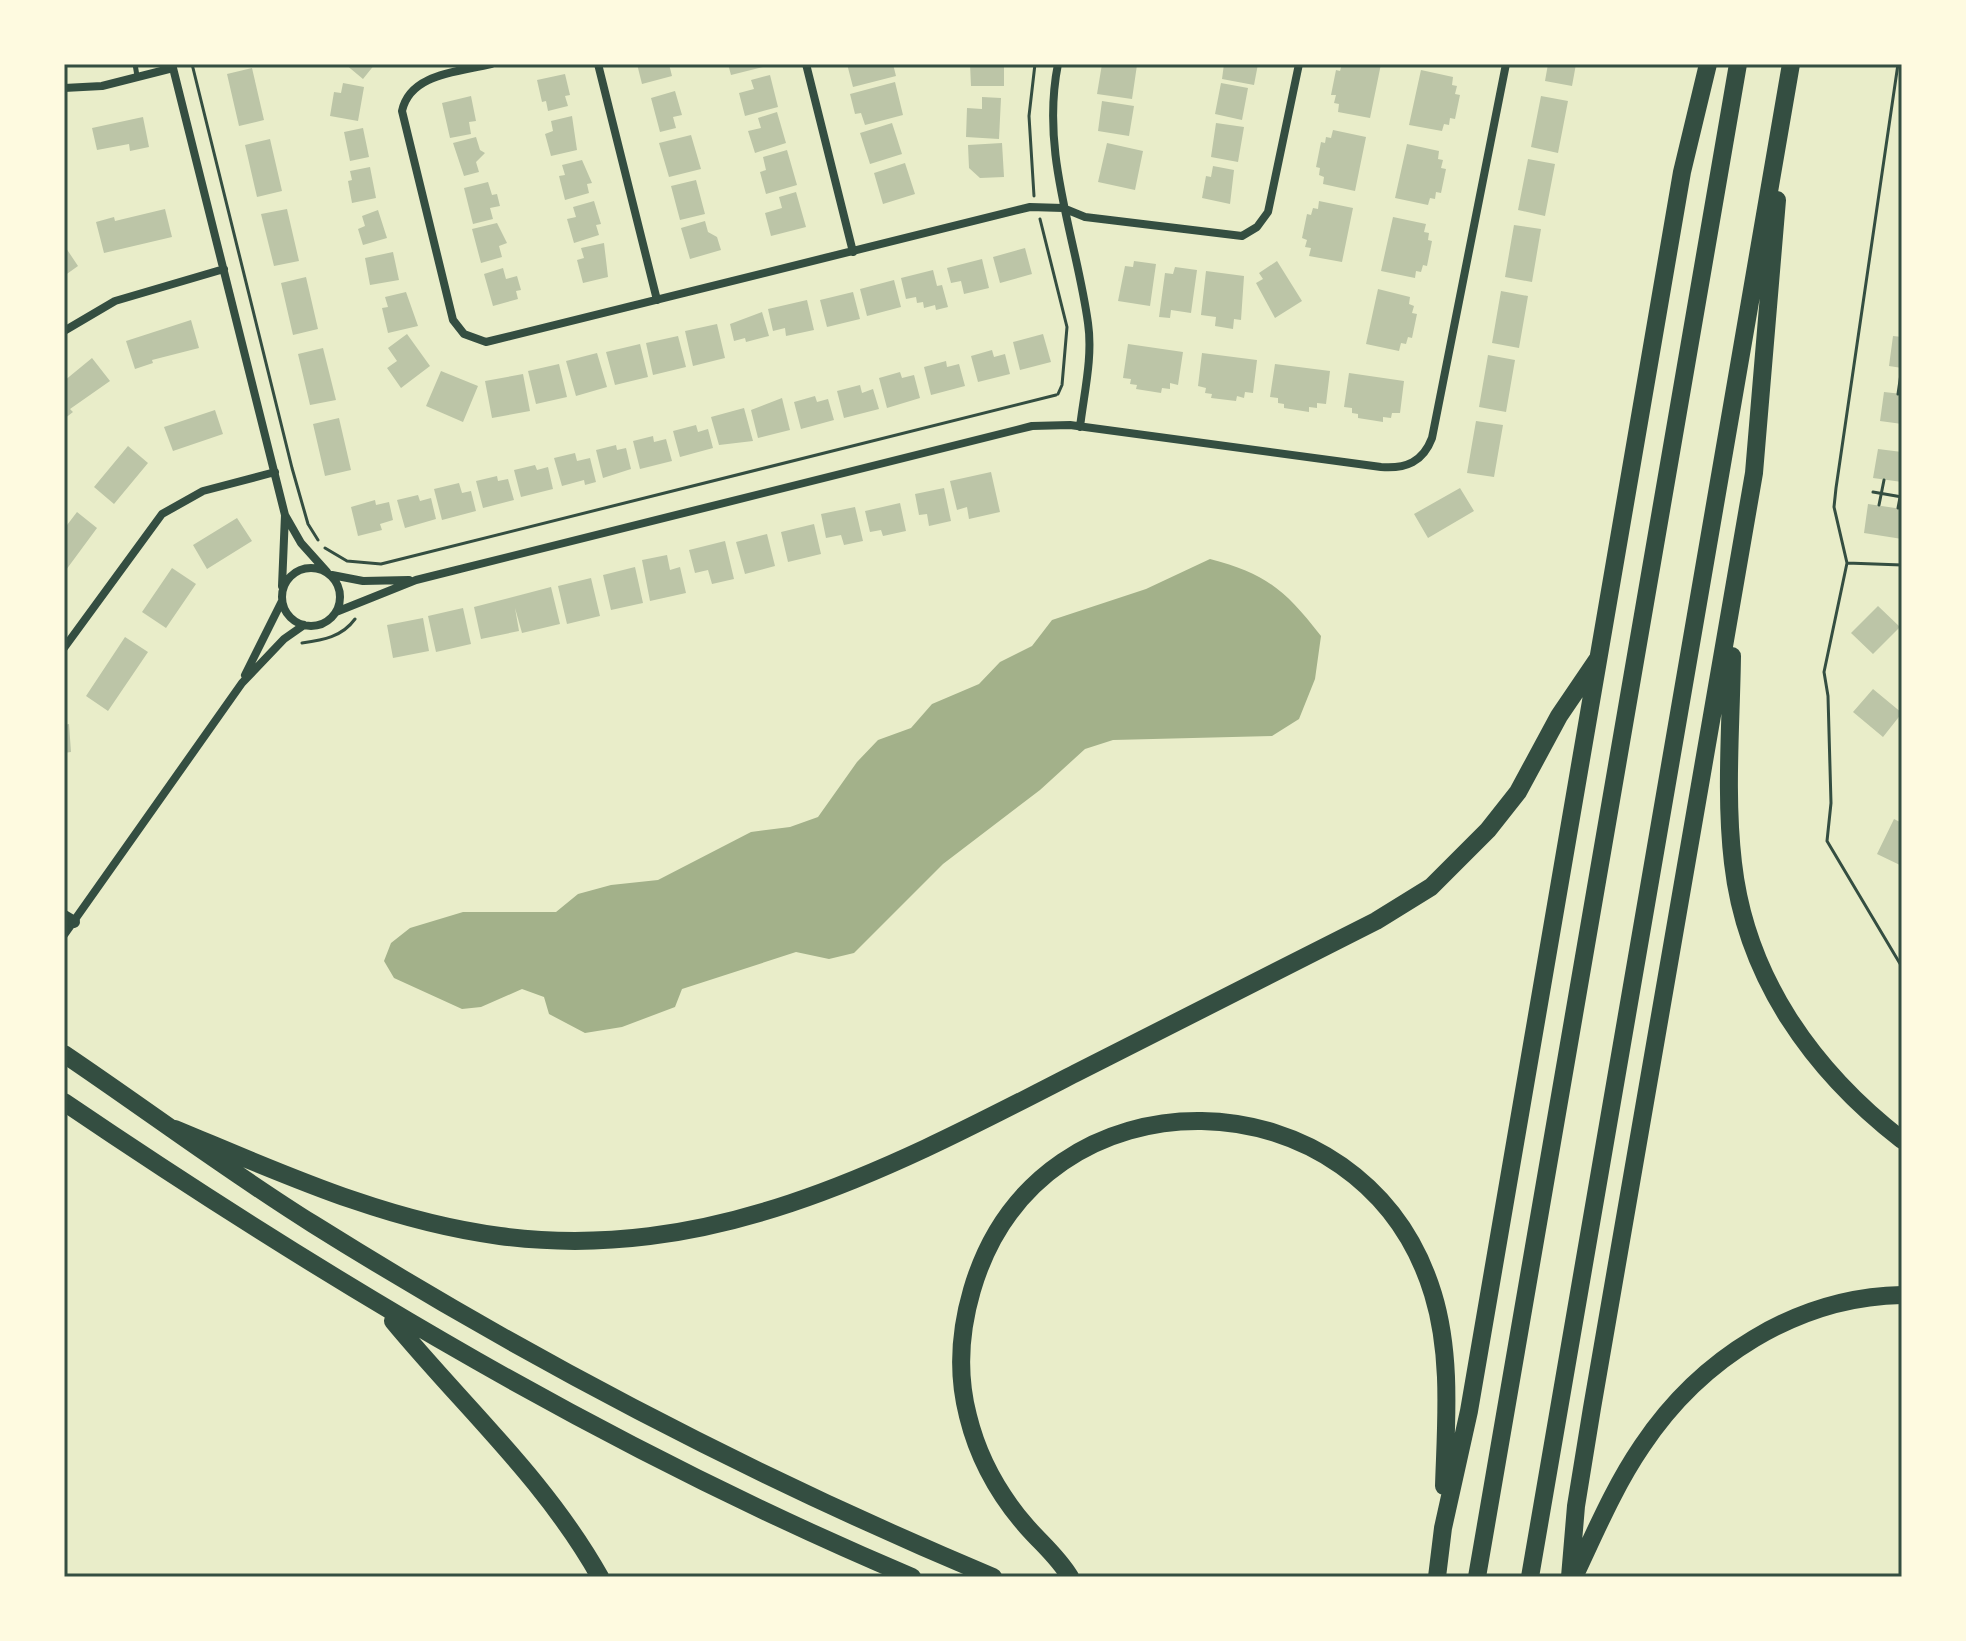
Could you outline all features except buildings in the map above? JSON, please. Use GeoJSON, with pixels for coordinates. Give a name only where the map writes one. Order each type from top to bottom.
{"type":"FeatureCollection","features":[{"type":"Feature","properties":{"kind":"highway"},"geometry":{"type":"LineString","coordinates":[[1437,1577],[1443,1528],[1469,1411],[1682,172],[1708,64]]}},
{"type":"Feature","properties":{"kind":"highway"},"geometry":{"type":"LineString","coordinates":[[1477,1577],[1738,64]]}},
{"type":"Feature","properties":{"kind":"highway"},"geometry":{"type":"LineString","coordinates":[[1572,1577],[1576,1506],[1592,1408],[1754,473],[1789,73]]}},
{"type":"Feature","properties":{"kind":"highway"},"geometry":{"type":"LineString","coordinates":[[1530,1577],[1789,73]]}},
{"type":"Feature","properties":{"kind":"highway"},"geometry":{"type":"LineString","coordinates":[[1733,600],[1730,823],[1733,865],[1746,925],[1773,991],[1808,1048],[1847,1093],[1902,1140]]}},
{"type":"Feature","properties":{"kind":"highway"},"geometry":{"type":"LineString","coordinates":[[175,1129],[356,1203],[420,1221],[505,1237],[569,1240],[650,1236],[732,1222],[790,1206],[851,1184],[963,1130],[1376,921],[1420,895],[1458,863],[1505,809],[1559,716],[1597,660]]}},
{"type":"Feature","properties":{"kind":"highway"},"geometry":{"type":"LineString","coordinates":[[64,1054],[320,1229],[565,1372],[767,1476],[993,1577]]}},
{"type":"Feature","properties":{"kind":"highway"},"geometry":{"type":"LineString","coordinates":[[64,1102],[231,1214],[501,1377],[788,1524],[912,1577]]}},
{"type":"Feature","properties":{"kind":"highway"},"geometry":{"type":"LineString","coordinates":[[1070,1577],[1059,1559],[1011,1507],[978,1448],[961,1377],[967,1307],[981,1262],[996,1235],[1043,1180],[1071,1158],[1104,1139],[1139,1127],[1175,1121],[1226,1120],[1295,1138],[1355,1174],[1398,1221],[1427,1275],[1441,1330],[1446,1406],[1443,1528]]}},
{"type":"Feature","properties":{"kind":"highway"},"geometry":{"type":"LineString","coordinates":[[1572,1577],[1638,1452],[1665,1414],[1698,1379],[1739,1348],[1795,1318],[1843,1302],[1902,1295]]}},
{"type":"Feature","properties":{"kind":"highway"},"geometry":{"type":"LineString","coordinates":[[384,1309],[452,1393],[518,1458],[567,1523],[600,1577]]}},
{"type":"Feature","properties":{"kind":"street"},"geometry":{"type":"LineString","coordinates":[[491,64],[418,84],[407,95],[402,111],[457,327],[472,339],[494,341],[1030,207],[1063,208],[1085,217],[1235,237],[1250,233],[1268,212],[1299,64]]}},
{"type":"Feature","properties":{"kind":"street"},"geometry":{"type":"LineString","coordinates":[[598,64],[657,300]]}},
{"type":"Feature","properties":{"kind":"street"},"geometry":{"type":"LineString","coordinates":[[806,64],[853,252]]}},
{"type":"Feature","properties":{"kind":"street"},"geometry":{"type":"LineString","coordinates":[[1058,64],[1053,138],[1063,208],[1088,324],[1088,361],[1080,427]]}},
{"type":"Feature","properties":{"kind":"street"},"geometry":{"type":"LineString","coordinates":[[64,935],[69,919],[242,683],[284,639],[304,625],[325,623],[336,612],[416,580],[1019,429],[1055,424],[1381,467],[1401,468],[1417,461],[1432,438],[1506,64]]}},
{"type":"Feature","properties":{"kind":"street"},"geometry":{"type":"LineString","coordinates":[[64,88],[89,88],[172,66],[285,515],[282,601],[287,614],[304,625]]}},
{"type":"Feature","properties":{"kind":"street"},"geometry":{"type":"LineString","coordinates":[[64,331],[127,297],[224,269]]}},
{"type":"Feature","properties":{"kind":"street"},"geometry":{"type":"LineString","coordinates":[[64,648],[162,514],[203,491],[275,472]]}},
{"type":"Feature","properties":{"kind":"street"},"geometry":{"type":"LineString","coordinates":[[285,515],[301,543],[340,591],[336,612]]}},
{"type":"Feature","properties":{"kind":"street"},"geometry":{"type":"LineString","coordinates":[[282,588],[289,576],[301,569],[314,567],[329,574],[363,581],[416,580]]}},
{"type":"Feature","properties":{"kind":"street"},"geometry":{"type":"LineString","coordinates":[[242,683],[282,601]]}},
{"type":"Feature","properties":{"kind":"lane"},"geometry":{"type":"LineString","coordinates":[[135,64],[137,77]]}},
{"type":"Feature","properties":{"kind":"path"},"geometry":{"type":"LineString","coordinates":[[192,64],[290,469],[308,524],[320,543],[336,556],[363,565],[392,561],[1056,395],[1062,385],[1068,333],[1040,221]]}},
{"type":"Feature","properties":{"kind":"path"},"geometry":{"type":"LineString","coordinates":[[1034,192],[1029,116],[1035,64]]}},
{"type":"Feature","properties":{"kind":"path"},"geometry":{"type":"LineString","coordinates":[[1898,64],[1836,488],[1834,507],[1847,563],[1824,672],[1829,712],[1831,803],[1827,841],[1902,967]]}},
{"type":"Feature","properties":{"kind":"path"},"geometry":{"type":"LineString","coordinates":[[1898,394],[1902,367]]}},
{"type":"Feature","properties":{"kind":"path"},"geometry":{"type":"LineString","coordinates":[[1056,395],[1062,400]]}},
{"type":"Feature","properties":{"kind":"path"},"geometry":{"type":"LineString","coordinates":[[1879,505],[1884,480]]}},
{"type":"Feature","properties":{"kind":"path"},"geometry":{"type":"LineString","coordinates":[[1898,508],[1902,487]]}},
{"type":"Feature","properties":{"kind":"path"},"geometry":{"type":"LineString","coordinates":[[1873,492],[1901,497]]}},
{"type":"Feature","properties":{"kind":"path"},"geometry":{"type":"LineString","coordinates":[[1847,563],[1902,565]]}},
{"type":"Feature","properties":{"kind":"path"},"geometry":{"type":"LineString","coordinates":[[319,642],[347,630]]}},
{"type":"Feature","properties":{"kind":"shaded area"},"geometry":{"type":"Polygon","coordinates":[[[1210,559],[1246,571],[1273,586],[1285,595],[1321,636],[1315,679],[1299,719],[1272,736],[1113,740],[1085,749],[1040,790],[943,864],[854,953],[829,959],[796,952],[682,989],[675,1007],[622,1027],[585,1033],[549,1014],[544,997],[522,989],[481,1007],[462,1009],[394,978],[384,961],[391,943],[410,928],[463,912],[556,912],[578,894],[611,885],[658,880],[751,832],[790,827],[818,817],[857,762],[878,740],[911,728],[932,704],[979,684],[1000,662],[1032,646],[1052,620],[1146,589],[1210,559]]]}}]}
